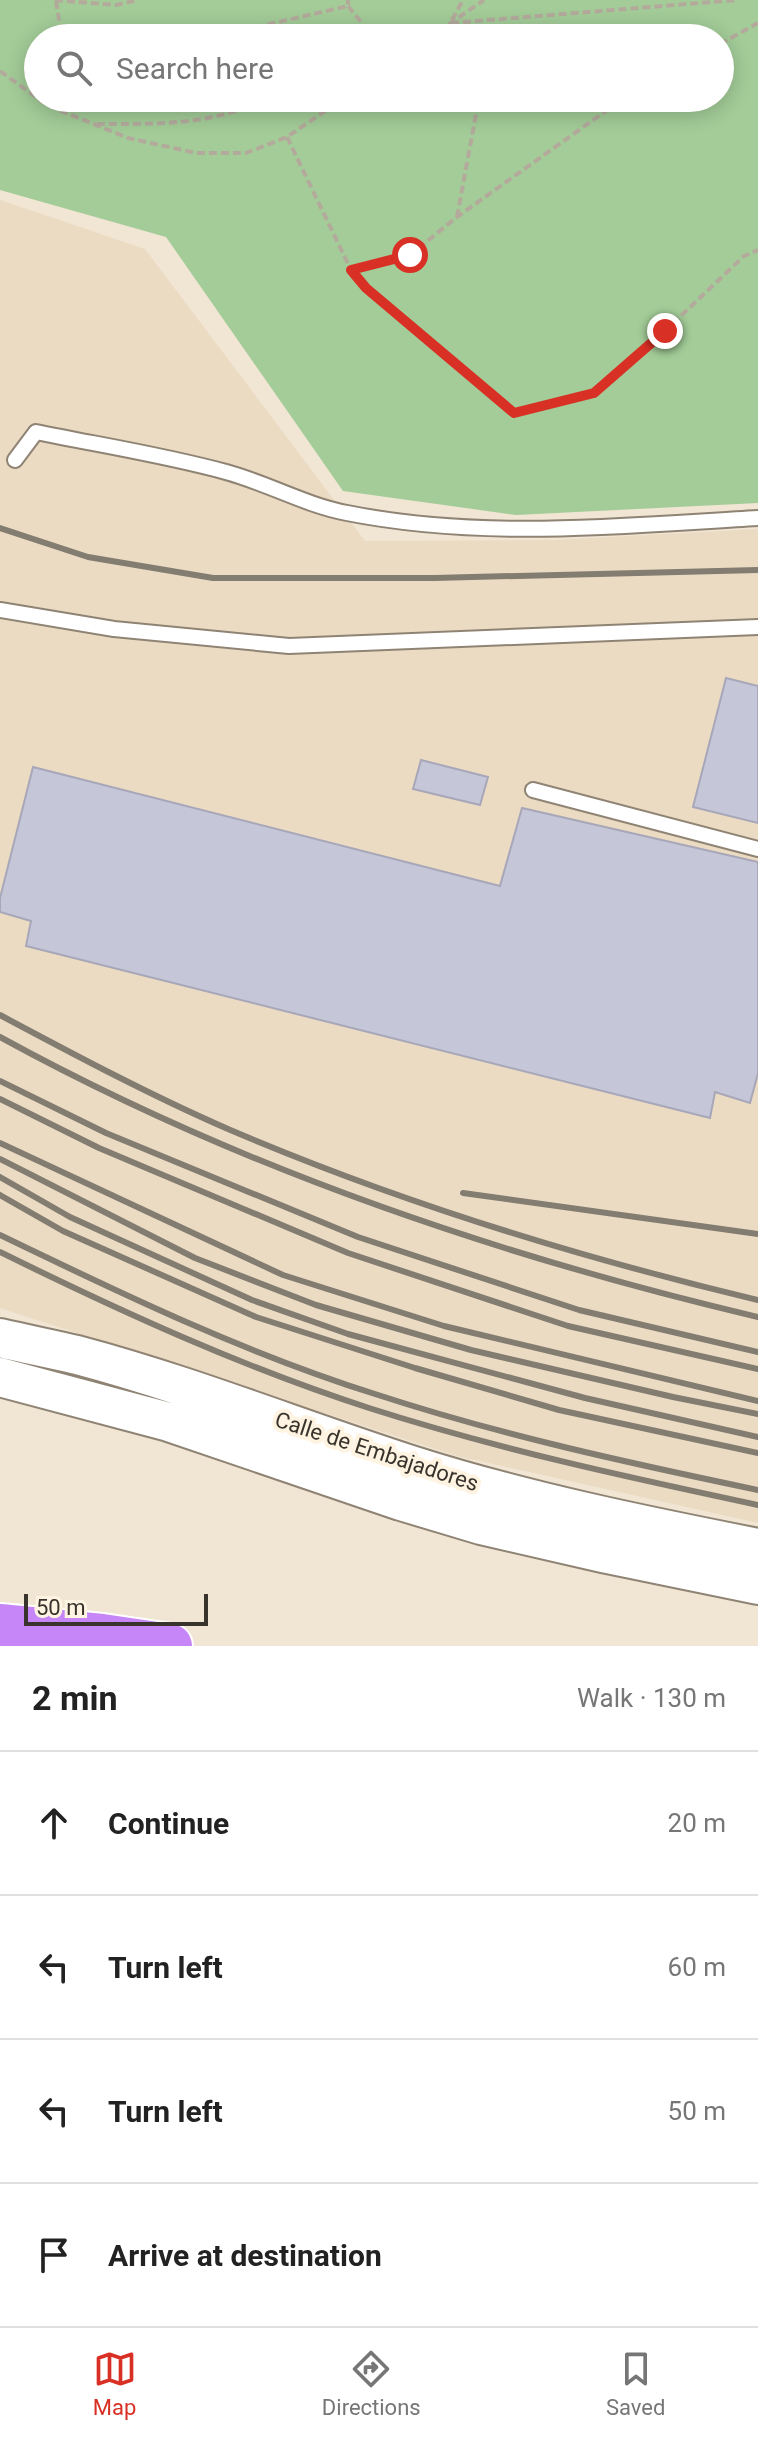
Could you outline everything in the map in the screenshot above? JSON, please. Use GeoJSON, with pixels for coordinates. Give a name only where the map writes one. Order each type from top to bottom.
{"type":"FeatureCollection","features":[{"type":"Feature","properties":{"kind":"highway"},"geometry":{"type":"LineString","coordinates":[[0,1626],[170,1646]]}},
{"type":"Feature","properties":{"kind":"main road","name":"Calle de Embajadores"},"geometry":{"type":"LineString","coordinates":[[0,1338],[78,1356],[178,1386],[412,1465],[495,1489],[621,1521],[758,1548]]}},
{"type":"Feature","properties":{"kind":"main road","name":"Calle de Embajadores"},"geometry":{"type":"LineString","coordinates":[[0,1377],[169,1422],[481,1525],[758,1585]]}},
{"type":"Feature","properties":{"kind":"lane"},"geometry":{"type":"LineString","coordinates":[[15,460],[36,432],[227,472],[343,513],[487,529],[553,531],[758,518]]}},
{"type":"Feature","properties":{"kind":"lane"},"geometry":{"type":"LineString","coordinates":[[0,610],[114,629],[289,646],[758,627]]}},
{"type":"Feature","properties":{"kind":"lane"},"geometry":{"type":"LineString","coordinates":[[533,790],[758,849]]}},
{"type":"Feature","properties":{"kind":"path"},"geometry":{"type":"LineString","coordinates":[[60,24],[56,0],[116,5],[138,0]]}},
{"type":"Feature","properties":{"kind":"path"},"geometry":{"type":"LineString","coordinates":[[451,23],[463,0]]}},
{"type":"Feature","properties":{"kind":"path"},"geometry":{"type":"LineString","coordinates":[[451,23],[484,0]]}},
{"type":"Feature","properties":{"kind":"path"},"geometry":{"type":"LineString","coordinates":[[451,23],[737,0]]}},
{"type":"Feature","properties":{"kind":"path"},"geometry":{"type":"LineString","coordinates":[[265,24],[348,3],[363,24]]}},
{"type":"Feature","properties":{"kind":"path"},"geometry":{"type":"LineString","coordinates":[[734,36],[758,23]]}},
{"type":"Feature","properties":{"kind":"path"},"geometry":{"type":"LineString","coordinates":[[0,71],[24,88]]}},
{"type":"Feature","properties":{"kind":"path"},"geometry":{"type":"LineString","coordinates":[[64,112],[128,138],[196,153],[246,153],[287,137],[324,112]]}},
{"type":"Feature","properties":{"kind":"path"},"geometry":{"type":"LineString","coordinates":[[93,124],[185,123],[233,112]]}},
{"type":"Feature","properties":{"kind":"path"},"geometry":{"type":"LineString","coordinates":[[457,217],[476,112]]}},
{"type":"Feature","properties":{"kind":"path"},"geometry":{"type":"LineString","coordinates":[[351,270],[410,255],[457,217],[604,112]]}},
{"type":"Feature","properties":{"kind":"path"},"geometry":{"type":"LineString","coordinates":[[287,137],[351,270],[366,288],[514,413],[594,393],[744,256],[758,250]]}},
{"type":"Feature","properties":{"kind":"shaded area"},"geometry":{"type":"Polygon","coordinates":[[[0,200],[145,249],[365,541],[554,540],[758,529],[758,1523],[457,1456],[0,1308],[0,200]]]}},
{"type":"Feature","properties":{"kind":"green space"},"geometry":{"type":"Polygon","coordinates":[[[0,0],[758,0],[758,503],[516,515],[343,491],[166,237],[0,190],[0,0]]]}},
{"type":"Feature","properties":{"kind":"building"},"geometry":{"type":"Polygon","coordinates":[[[726,678],[758,686],[758,823],[693,807],[726,678]]]}},
{"type":"Feature","properties":{"kind":"building"},"geometry":{"type":"Polygon","coordinates":[[[421,760],[488,777],[480,805],[413,789],[421,760]]]}},
{"type":"Feature","properties":{"kind":"building"},"geometry":{"type":"Polygon","coordinates":[[[33,767],[500,886],[522,808],[758,862],[758,1073],[750,1103],[715,1092],[710,1118],[26,946],[31,921],[0,912],[0,898],[33,767]]]}},
{"type":"Feature","properties":{"kind":"railway"},"geometry":{"type":"LineString","coordinates":[[0,528],[88,557],[213,578],[434,578],[758,570]]}},
{"type":"Feature","properties":{"kind":"railway"},"geometry":{"type":"LineString","coordinates":[[0,1015],[199,1116],[292,1156],[489,1226],[758,1300]]}},
{"type":"Feature","properties":{"kind":"railway"},"geometry":{"type":"LineString","coordinates":[[0,1037],[181,1127],[369,1202],[562,1265],[758,1317]]}},
{"type":"Feature","properties":{"kind":"railway"},"geometry":{"type":"LineString","coordinates":[[0,1081],[106,1133],[358,1237],[579,1310],[758,1352]]}},
{"type":"Feature","properties":{"kind":"railway"},"geometry":{"type":"LineString","coordinates":[[0,1099],[99,1148],[348,1253],[568,1326],[758,1369]]}},
{"type":"Feature","properties":{"kind":"railway"},"geometry":{"type":"LineString","coordinates":[[0,1143],[283,1275],[444,1326],[758,1401]]}},
{"type":"Feature","properties":{"kind":"railway"},"geometry":{"type":"LineString","coordinates":[[0,1159],[195,1258],[316,1305],[471,1350],[758,1414]]}},
{"type":"Feature","properties":{"kind":"railway"},"geometry":{"type":"LineString","coordinates":[[0,1177],[70,1217],[252,1300],[348,1334],[585,1398],[758,1437]]}},
{"type":"Feature","properties":{"kind":"railway"},"geometry":{"type":"LineString","coordinates":[[463,1193],[758,1234]]}},
{"type":"Feature","properties":{"kind":"railway"},"geometry":{"type":"LineString","coordinates":[[0,1195],[63,1231],[256,1317],[559,1410],[758,1453]]}},
{"type":"Feature","properties":{"kind":"railway"},"geometry":{"type":"LineString","coordinates":[[0,1235],[184,1321],[327,1378],[517,1435],[758,1490]]}},
{"type":"Feature","properties":{"kind":"railway"},"geometry":{"type":"LineString","coordinates":[[0,1252],[182,1337],[275,1375],[369,1408],[514,1449],[758,1505]]}},
{"type":"Feature","properties":{"kind":"route"},"geometry":{"type":"LineString","coordinates":[[410,255],[351,270],[366,288],[514,413],[594,393],[665,331]]}}]}
